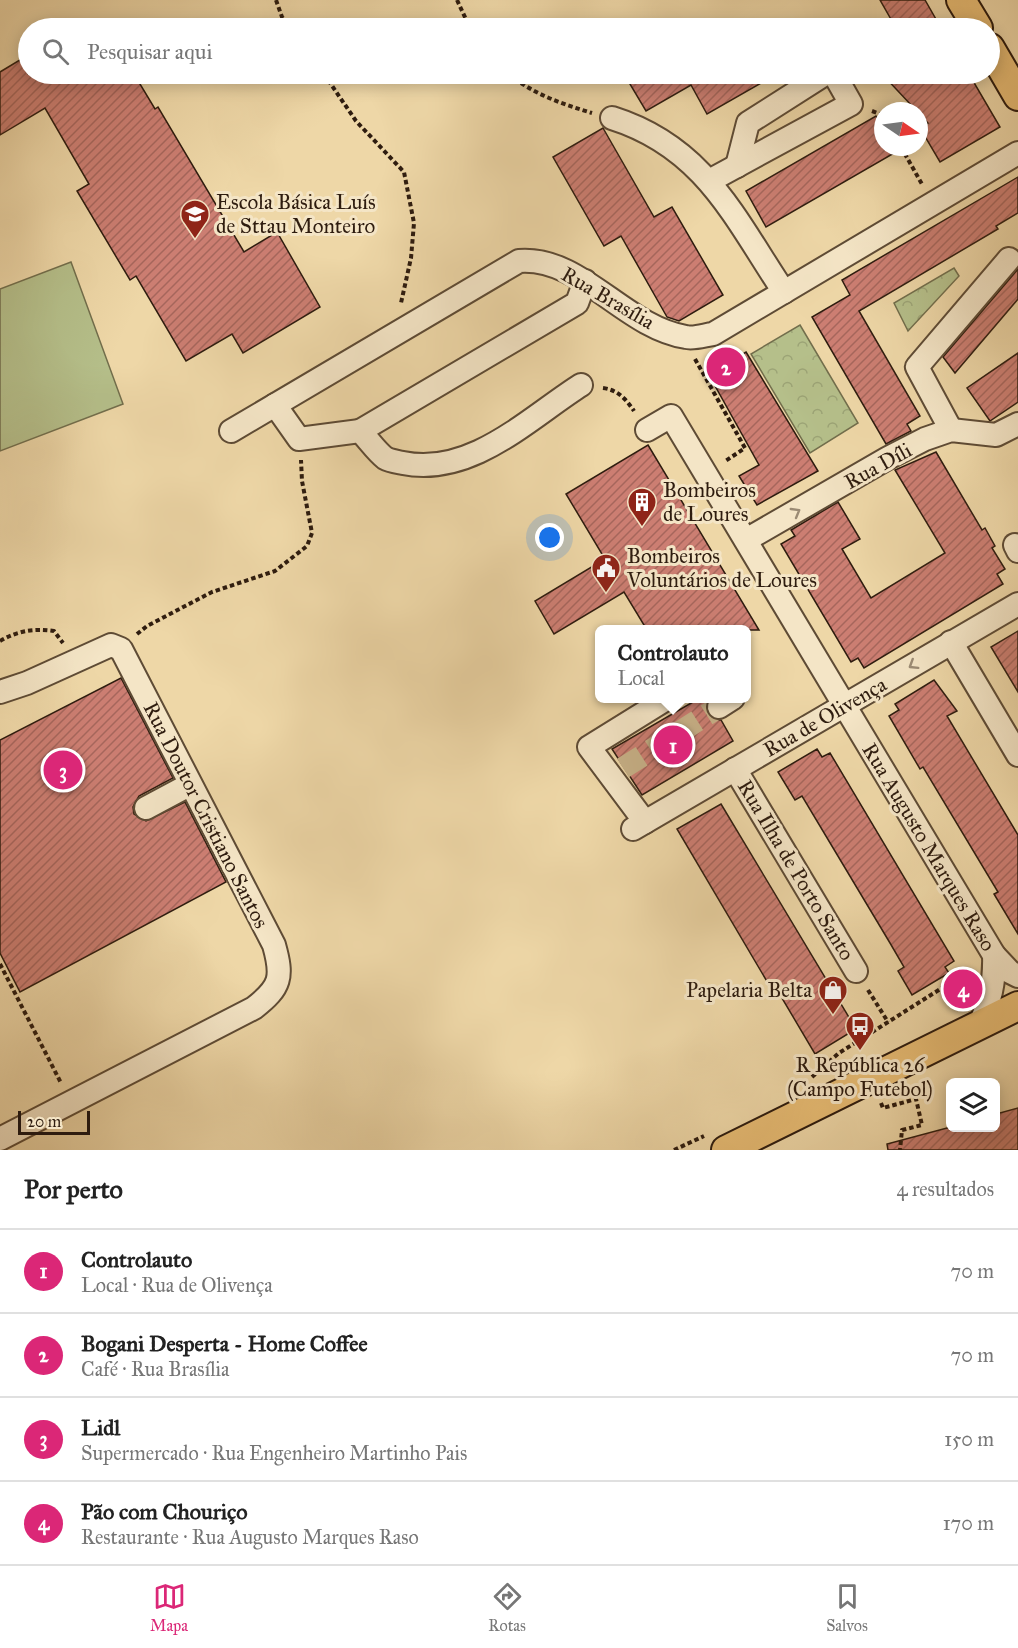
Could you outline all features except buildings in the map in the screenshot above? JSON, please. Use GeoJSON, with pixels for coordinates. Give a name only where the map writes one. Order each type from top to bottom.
{"type":"FeatureCollection","features":[{"type":"Feature","properties":{"kind":"main road"},"geometry":{"type":"LineString","coordinates":[[962,0],[972,18]]}},
{"type":"Feature","properties":{"kind":"main road"},"geometry":{"type":"LineString","coordinates":[[1000,65],[1018,96]]}},
{"type":"Feature","properties":{"kind":"main road"},"geometry":{"type":"LineString","coordinates":[[716,1143],[872,1079],[1018,1006]]}},
{"type":"Feature","properties":{"kind":"street"},"geometry":{"type":"LineString","coordinates":[[737,166],[748,123],[809,84]]}},
{"type":"Feature","properties":{"kind":"street"},"geometry":{"type":"LineString","coordinates":[[711,180],[851,104],[840,84]]}},
{"type":"Feature","properties":{"kind":"street"},"geometry":{"type":"LineString","coordinates":[[612,118],[642,127],[673,147],[711,180],[784,292]]}},
{"type":"Feature","properties":{"kind":"street","name":"Rua Brasília"},"geometry":{"type":"LineString","coordinates":[[231,431],[519,261],[537,260],[585,281],[638,320],[688,338],[713,334],[1018,153]]}},
{"type":"Feature","properties":{"kind":"street"},"geometry":{"type":"LineString","coordinates":[[1009,259],[918,367],[951,430],[988,435],[1015,434]]}},
{"type":"Feature","properties":{"kind":"street"},"geometry":{"type":"LineString","coordinates":[[275,405],[299,439],[360,431],[578,303],[585,281]]}},
{"type":"Feature","properties":{"kind":"street"},"geometry":{"type":"LineString","coordinates":[[360,431],[387,459],[415,465],[440,464],[481,451],[519,431],[582,385]]}},
{"type":"Feature","properties":{"kind":"street","name":"Rua Augusto Marques Raso"},"geometry":{"type":"LineString","coordinates":[[647,430],[671,416],[994,955],[995,975],[990,1000],[979,1026]]}},
{"type":"Feature","properties":{"kind":"street","name":"Rua Díli"},"geometry":{"type":"LineString","coordinates":[[746,540],[888,458],[951,430]]}},
{"type":"Feature","properties":{"kind":"street","name":"Rua de Olivença"},"geometry":{"type":"LineString","coordinates":[[661,703],[589,747],[616,772],[639,826],[1018,604]]}},
{"type":"Feature","properties":{"kind":"street"},"geometry":{"type":"LineString","coordinates":[[951,642],[1018,755]]}},
{"type":"Feature","properties":{"kind":"street"},"geometry":{"type":"LineString","coordinates":[[0,692],[27,683],[111,645],[121,649]]}},
{"type":"Feature","properties":{"kind":"street","name":"Rua Doutor Cristiano Santos"},"geometry":{"type":"LineString","coordinates":[[70,1102],[254,1008],[269,996],[277,985],[281,969],[274,945],[189,785],[121,649]]}},
{"type":"Feature","properties":{"kind":"street"},"geometry":{"type":"LineString","coordinates":[[0,701],[27,683]]}},
{"type":"Feature","properties":{"kind":"street","name":"Rua Ilha de Porto Santo"},"geometry":{"type":"LineString","coordinates":[[735,769],[856,971]]}},
{"type":"Feature","properties":{"kind":"street"},"geometry":{"type":"LineString","coordinates":[[146,808],[189,785]]}},
{"type":"Feature","properties":{"kind":"street"},"geometry":{"type":"LineString","coordinates":[[994,955],[1010,972],[1018,976]]}},
{"type":"Feature","properties":{"kind":"street"},"geometry":{"type":"LineString","coordinates":[[0,1139],[70,1102]]}},
{"type":"Feature","properties":{"kind":"path"},"geometry":{"type":"LineString","coordinates":[[276,0],[283,18]]}},
{"type":"Feature","properties":{"kind":"path"},"geometry":{"type":"LineString","coordinates":[[457,0],[465,18]]}},
{"type":"Feature","properties":{"kind":"path"},"geometry":{"type":"LineString","coordinates":[[331,84],[356,122],[404,172],[414,223],[411,258],[394,336]]}},
{"type":"Feature","properties":{"kind":"path"},"geometry":{"type":"LineString","coordinates":[[522,84],[562,104],[612,118]]}},
{"type":"Feature","properties":{"kind":"path"},"geometry":{"type":"LineString","coordinates":[[906,156],[933,204]]}},
{"type":"Feature","properties":{"kind":"path"},"geometry":{"type":"LineString","coordinates":[[700,368],[745,448]]}},
{"type":"Feature","properties":{"kind":"path"},"geometry":{"type":"LineString","coordinates":[[582,385],[610,389],[625,398],[647,430]]}},
{"type":"Feature","properties":{"kind":"path"},"geometry":{"type":"LineString","coordinates":[[121,649],[147,626],[212,592],[275,571],[307,546],[312,533],[302,481],[299,439]]}},
{"type":"Feature","properties":{"kind":"path"},"geometry":{"type":"LineString","coordinates":[[0,641],[10,635],[37,628],[54,631],[73,663]]}},
{"type":"Feature","properties":{"kind":"path"},"geometry":{"type":"LineString","coordinates":[[807,1082],[839,1053],[994,955]]}},
{"type":"Feature","properties":{"kind":"path"},"geometry":{"type":"LineString","coordinates":[[0,964],[70,1102]]}},
{"type":"Feature","properties":{"kind":"path"},"geometry":{"type":"LineString","coordinates":[[856,971],[888,1022]]}},
{"type":"Feature","properties":{"kind":"path"},"geometry":{"type":"LineString","coordinates":[[872,1079],[883,1108],[916,1099],[922,1125],[902,1130],[900,1150]]}},
{"type":"Feature","properties":{"kind":"path"},"geometry":{"type":"LineString","coordinates":[[674,1150],[716,1143]]}},
{"type":"Feature","properties":{"kind":"green space"},"geometry":{"type":"Polygon","coordinates":[[[71,262],[123,404],[0,451],[0,289],[71,262]]]}},
{"type":"Feature","properties":{"kind":"green space"},"geometry":{"type":"Polygon","coordinates":[[[954,268],[959,276],[908,331],[894,303],[954,268]]]}},
{"type":"Feature","properties":{"kind":"green space"},"geometry":{"type":"Polygon","coordinates":[[[800,325],[858,423],[810,453],[751,354],[800,325]]]}},
{"type":"Feature","properties":{"kind":"tunnel"},"geometry":{"type":"LineString","coordinates":[[623,768],[719,707]]}},
{"type":"Feature","properties":{"kind":"place","name":"Escola Básica Luís de Sttau Monteiro"},"geometry":{"type":"Point","coordinates":[195,240]}},
{"type":"Feature","properties":{"kind":"place","name":"Bogani Desperta - Home Coffee"},"geometry":{"type":"Point","coordinates":[726,367]}},
{"type":"Feature","properties":{"kind":"place","name":"Bombeiros de Loures"},"geometry":{"type":"Point","coordinates":[642,528]}},
{"type":"Feature","properties":{"kind":"place","name":"Bombeiros Voluntários de Loures"},"geometry":{"type":"Point","coordinates":[606,594]}},
{"type":"Feature","properties":{"kind":"place","name":"Controlauto"},"geometry":{"type":"Point","coordinates":[673,745]}},
{"type":"Feature","properties":{"kind":"place","name":"Lidl"},"geometry":{"type":"Point","coordinates":[63,770]}},
{"type":"Feature","properties":{"kind":"place","name":"Pão com Chouriço"},"geometry":{"type":"Point","coordinates":[963,989]}},
{"type":"Feature","properties":{"kind":"place","name":"Papelaria Belta"},"geometry":{"type":"Point","coordinates":[833,1016]}},
{"type":"Feature","properties":{"kind":"place","name":"R República 26 (Campo Futebol)"},"geometry":{"type":"Point","coordinates":[860,1052]}}]}
